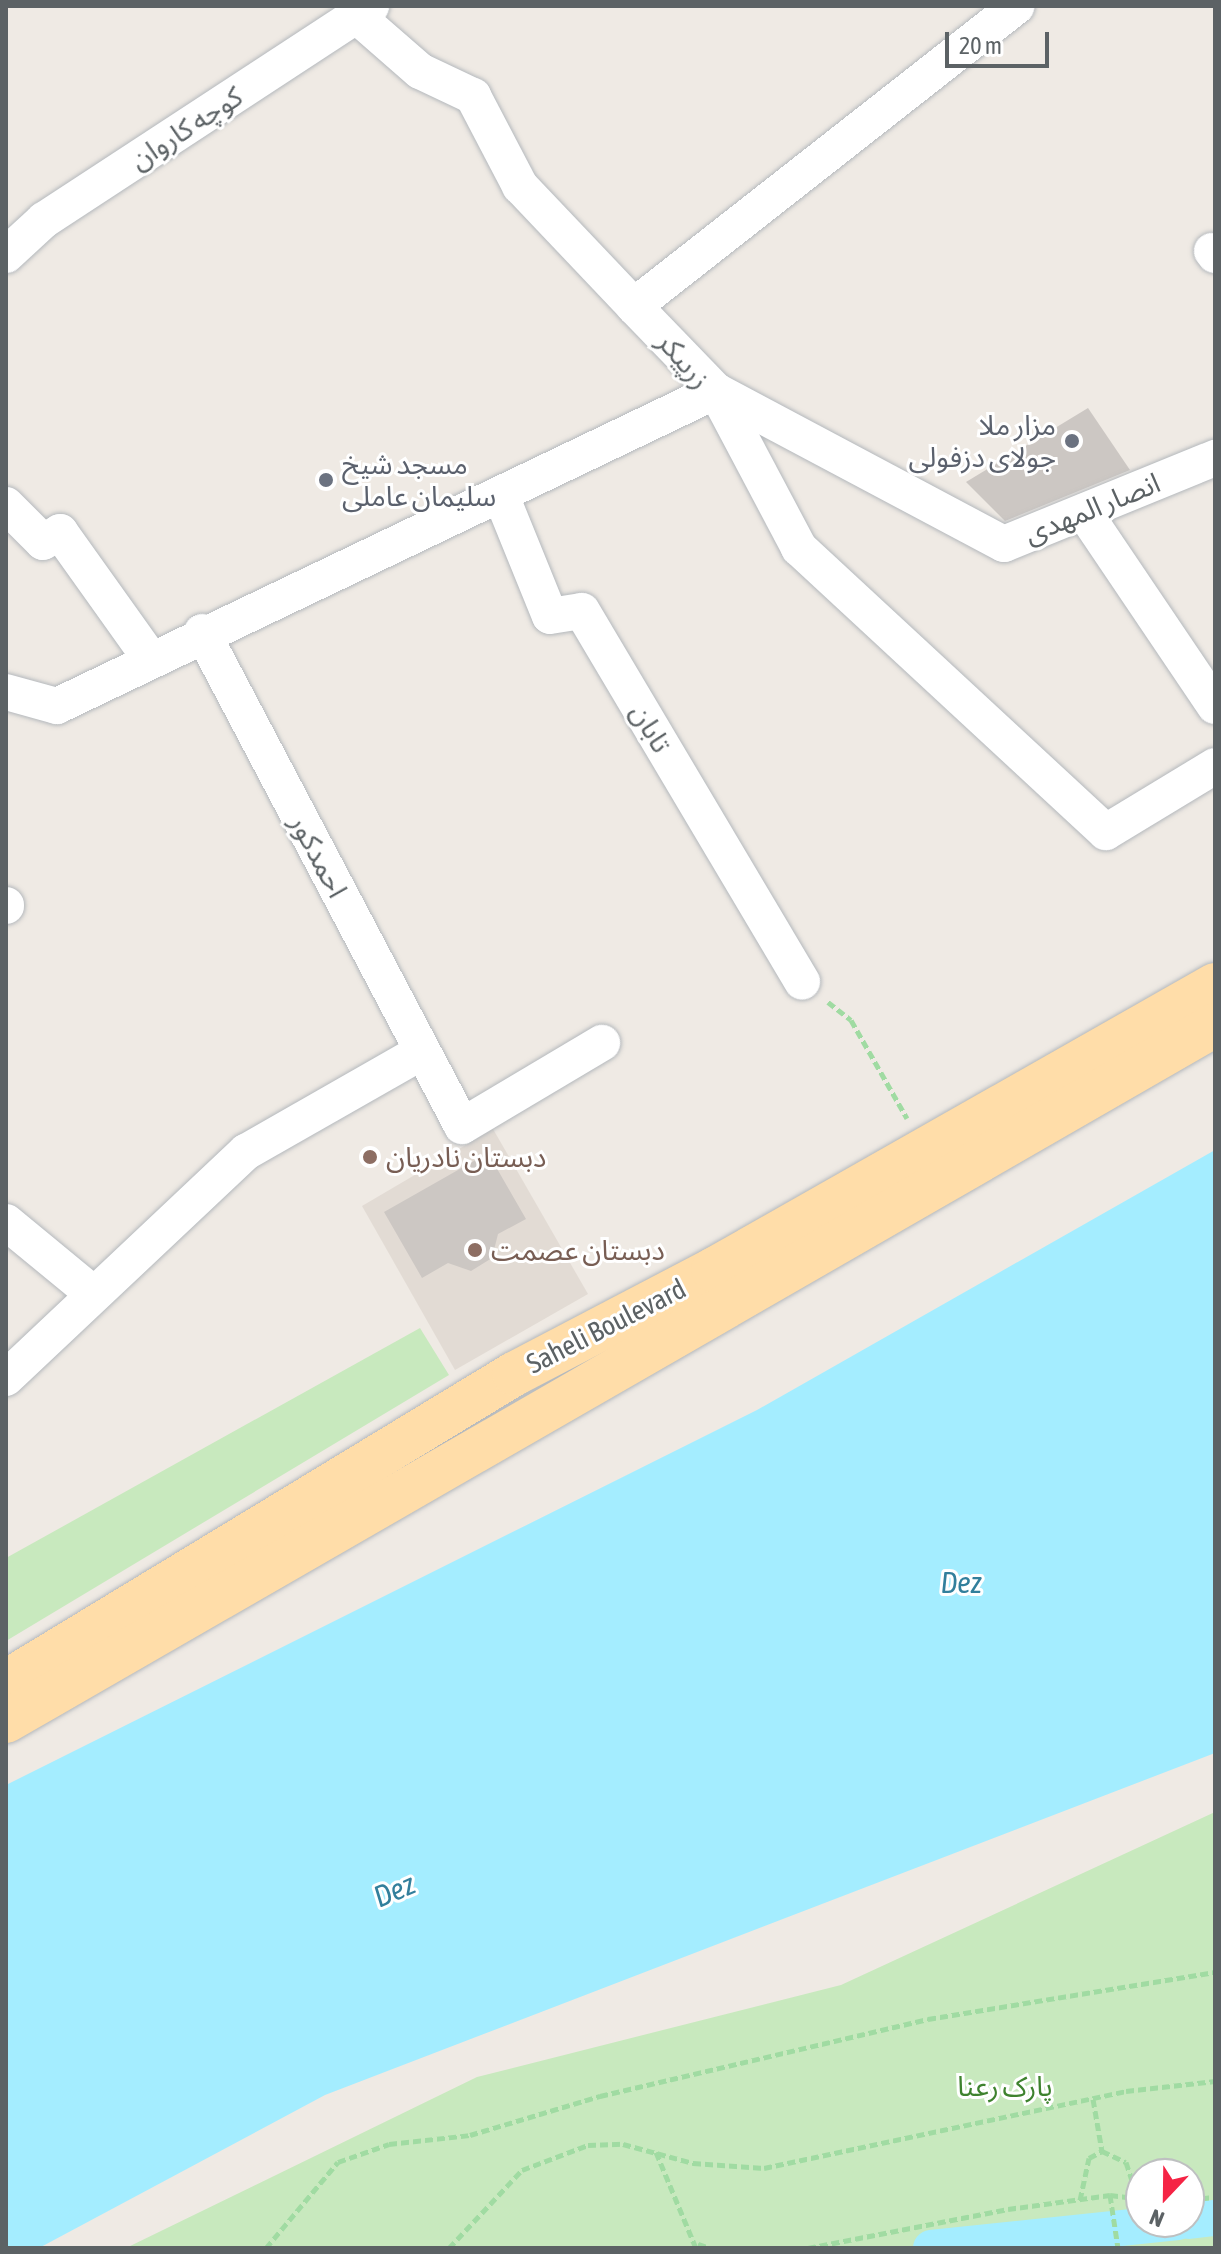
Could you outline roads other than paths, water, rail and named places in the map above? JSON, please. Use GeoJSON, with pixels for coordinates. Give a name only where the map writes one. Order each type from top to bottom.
{"type":"FeatureCollection","features":[{"type":"Feature","properties":{"kind":"main road"},"geometry":{"type":"LineString","coordinates":[[1168,1011],[1215,971]]}},
{"type":"Feature","properties":{"kind":"main road","name":"Saheli Boulevard"},"geometry":{"type":"LineString","coordinates":[[6,1682],[514,1374],[924,1150],[1215,985]]}},
{"type":"Feature","properties":{"kind":"main road","name":"Saheli Boulevard"},"geometry":{"type":"LineString","coordinates":[[6,1721],[1215,1025]]}},
{"type":"Feature","properties":{"kind":"main road"},"geometry":{"type":"LineString","coordinates":[[514,1374],[508,1391],[515,1407],[540,1416]]}},
{"type":"Feature","properties":{"kind":"lane","name":"زرپیکر"},"geometry":{"type":"LineString","coordinates":[[202,632],[502,498],[716,391],[634,306],[1016,6]]}},
{"type":"Feature","properties":{"kind":"lane"},"geometry":{"type":"LineString","coordinates":[[364,11],[420,71],[473,96],[520,186],[634,306]]}},
{"type":"Feature","properties":{"kind":"lane","name":"کوچه کاروان"},"geometry":{"type":"LineString","coordinates":[[6,255],[44,220],[364,11]]}},
{"type":"Feature","properties":{"kind":"lane"},"geometry":{"type":"LineString","coordinates":[[716,391],[799,548],[1106,832],[1215,766]]}},
{"type":"Feature","properties":{"kind":"lane","name":"انصار المهدی"},"geometry":{"type":"LineString","coordinates":[[716,391],[1004,544],[1215,458]]}},
{"type":"Feature","properties":{"kind":"lane","name":"تابان"},"geometry":{"type":"LineString","coordinates":[[502,498],[550,616],[582,611],[802,982]]}},
{"type":"Feature","properties":{"kind":"lane"},"geometry":{"type":"LineString","coordinates":[[6,505],[43,542],[60,532],[150,658]]}},
{"type":"Feature","properties":{"kind":"lane"},"geometry":{"type":"LineString","coordinates":[[1084,512],[1215,706]]}},
{"type":"Feature","properties":{"kind":"lane"},"geometry":{"type":"LineString","coordinates":[[6,692],[57,706],[202,632]]}},
{"type":"Feature","properties":{"kind":"lane","name":"احمدکور"},"geometry":{"type":"LineString","coordinates":[[202,632],[462,1126],[602,1043]]}},
{"type":"Feature","properties":{"kind":"lane"},"geometry":{"type":"LineString","coordinates":[[6,1378],[91,1292],[246,1152],[421,1052]]}},
{"type":"Feature","properties":{"kind":"lane"},"geometry":{"type":"LineString","coordinates":[[6,1222],[91,1292]]}},
{"type":"Feature","properties":{"kind":"water","name":"Dez"},"geometry":{"type":"Polygon","coordinates":[[[1215,1150],[1215,1753],[325,2095],[39,2248],[6,2248],[6,1785],[757,1410],[1215,1150]]]}},
{"type":"Feature","properties":{"kind":"waterway"},"geometry":{"type":"LineString","coordinates":[[1205,2219],[1215,2218]]}},
{"type":"Feature","properties":{"kind":"waterway"},"geometry":{"type":"LineString","coordinates":[[931,2248],[1125,2228]]}},
{"type":"Feature","properties":{"kind":"place","name":"مزار ملا جولای دزفولی"},"geometry":{"type":"Point","coordinates":[1072,441]}},
{"type":"Feature","properties":{"kind":"place","name":"مسجد شیخ سلیمان عاملی"},"geometry":{"type":"Point","coordinates":[326,480]}},
{"type":"Feature","properties":{"kind":"place","name":"دبستان نادریان"},"geometry":{"type":"Point","coordinates":[370,1157]}},
{"type":"Feature","properties":{"kind":"place","name":"دبستان عصمت"},"geometry":{"type":"Point","coordinates":[475,1250]}},
{"type":"Feature","properties":{"kind":"park label","name":"پارک رعنا"},"geometry":{"type":"Point","coordinates":[1005,2086]}}]}
